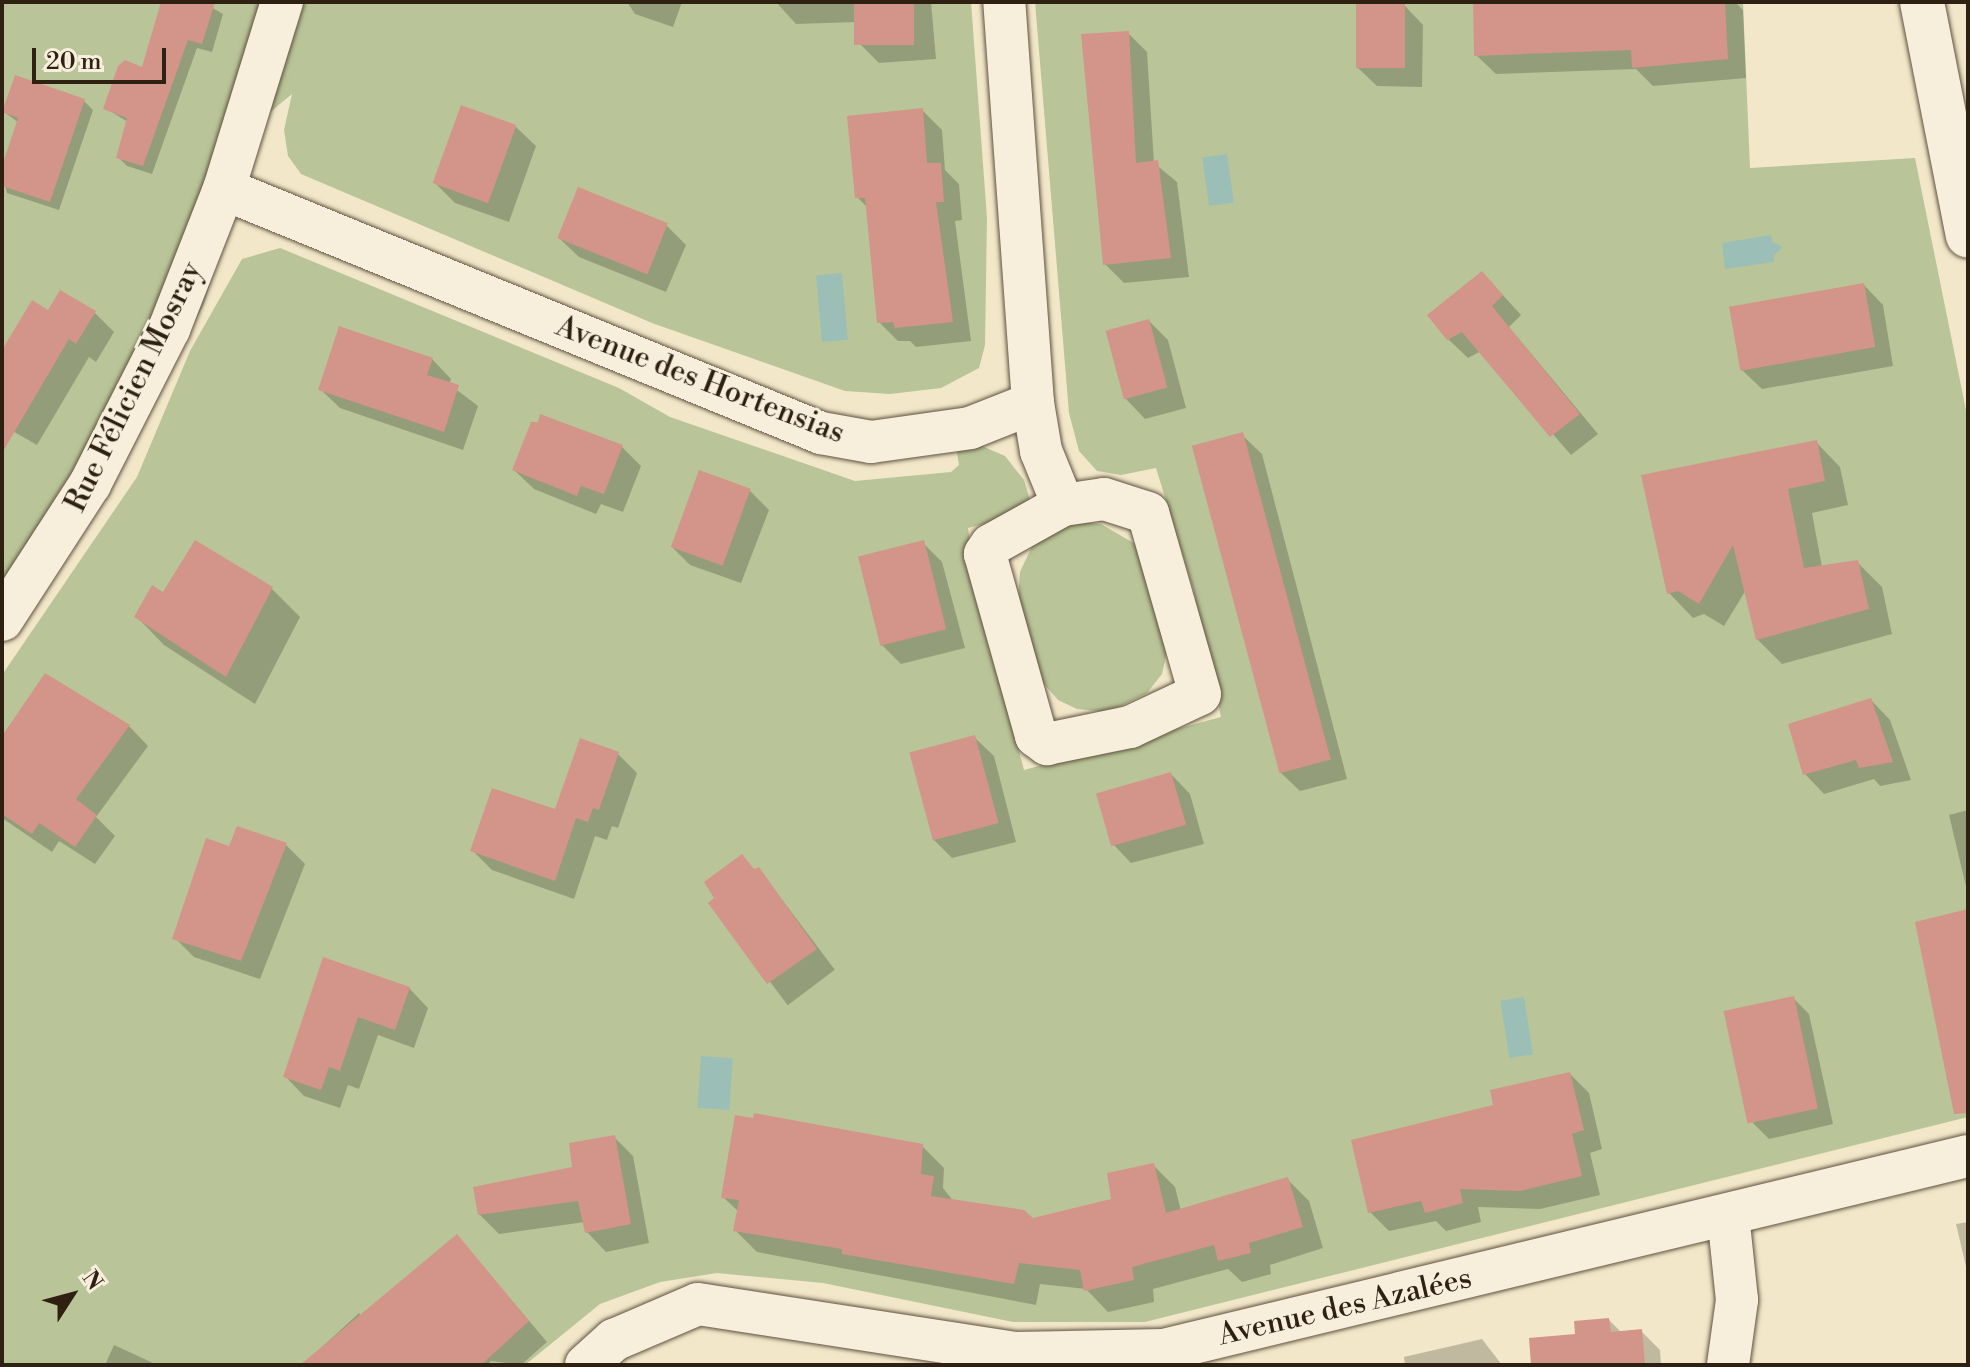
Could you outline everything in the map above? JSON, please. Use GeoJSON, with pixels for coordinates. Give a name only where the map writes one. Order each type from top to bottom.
{"type":"FeatureCollection","features":[{"type":"Feature","properties":{"kind":"street","name":"Rue Félicien Mosray"},"geometry":{"type":"LineString","coordinates":[[2,620],[103,458],[169,329],[224,189],[282,2]]}},
{"type":"Feature","properties":{"kind":"street"},"geometry":{"type":"LineString","coordinates":[[1004,2],[1033,403],[1041,451],[1063,505]]}},
{"type":"Feature","properties":{"kind":"street"},"geometry":{"type":"LineString","coordinates":[[1922,2],[1968,236]]}},
{"type":"Feature","properties":{"kind":"street","name":"Avenue des Hortensias"},"geometry":{"type":"LineString","coordinates":[[224,189],[845,440],[931,437],[1033,403]]}},
{"type":"Feature","properties":{"kind":"street"},"geometry":{"type":"LineString","coordinates":[[1104,499],[1148,513],[1200,694],[1130,727],[1047,744],[1036,736],[985,554],[991,545],[1063,505],[1104,499]]}},
{"type":"Feature","properties":{"kind":"street","name":"Avenue des Azalées"},"geometry":{"type":"LineString","coordinates":[[586,1365],[614,1340],[698,1304],[1015,1353],[1094,1358],[1164,1350],[1968,1156]]}},
{"type":"Feature","properties":{"kind":"street"},"geometry":{"type":"LineString","coordinates":[[1728,1214],[1737,1300],[1728,1365]]}},
{"type":"Feature","properties":{"kind":"green space"},"geometry":{"type":"Polygon","coordinates":[[[2,2],[971,2],[987,218],[985,345],[979,368],[941,388],[890,394],[845,391],[652,323],[301,174],[288,156],[284,130],[292,94],[257,123],[204,304],[167,376],[2,599],[2,2]]]}},
{"type":"Feature","properties":{"kind":"green space"},"geometry":{"type":"Polygon","coordinates":[[[1035,2],[1743,2],[1750,168],[1915,158],[1968,420],[1968,1117],[1145,1322],[1013,1322],[823,1283],[717,1273],[660,1282],[600,1304],[525,1365],[2,1365],[2,675],[137,477],[190,351],[242,259],[280,248],[619,388],[670,417],[855,481],[951,472],[959,465],[956,447],[982,446],[1005,456],[1024,480],[1030,500],[1008,518],[968,528],[978,596],[1024,770],[1221,717],[1193,588],[1156,468],[1121,475],[1097,471],[1079,451],[1069,413],[1035,2]]]}},
{"type":"Feature","properties":{"kind":"green space"},"geometry":{"type":"Polygon","coordinates":[[[1068,521],[1101,524],[1142,548],[1168,647],[1162,674],[1147,693],[1108,712],[1077,709],[1058,700],[1043,683],[1018,600],[1020,572],[1033,544],[1068,521]]]}},
{"type":"Feature","properties":{"kind":"water"},"geometry":{"type":"Polygon","coordinates":[[[1227,154],[1234,203],[1209,206],[1202,157],[1227,154]]]}},
{"type":"Feature","properties":{"kind":"water"},"geometry":{"type":"Polygon","coordinates":[[[1771,235],[1772,242],[1783,247],[1774,255],[1774,262],[1725,269],[1722,243],[1771,235]]]}},
{"type":"Feature","properties":{"kind":"water"},"geometry":{"type":"Polygon","coordinates":[[[842,273],[848,340],[822,342],[816,275],[842,273]]]}},
{"type":"Feature","properties":{"kind":"water"},"geometry":{"type":"Polygon","coordinates":[[[1524,997],[1533,1054],[1509,1058],[1500,1001],[1524,997]]]}},
{"type":"Feature","properties":{"kind":"water"},"geometry":{"type":"Polygon","coordinates":[[[701,1056],[733,1058],[729,1110],[697,1108],[701,1056]]]}},
{"type":"Feature","properties":{"kind":"building"},"geometry":{"type":"Polygon","coordinates":[[[161,2],[215,2],[202,44],[188,40],[143,166],[116,158],[127,118],[103,109],[118,66],[125,60],[142,67],[161,2]]]}},
{"type":"Feature","properties":{"kind":"building"},"geometry":{"type":"Polygon","coordinates":[[[854,2],[914,2],[914,45],[854,45],[854,2]]]}},
{"type":"Feature","properties":{"kind":"building"},"geometry":{"type":"Polygon","coordinates":[[[1473,2],[1725,2],[1728,59],[1632,68],[1631,50],[1474,56],[1473,2]]]}},
{"type":"Feature","properties":{"kind":"building"},"geometry":{"type":"Polygon","coordinates":[[[1356,3],[1405,3],[1405,68],[1356,68],[1356,3]]]}},
{"type":"Feature","properties":{"kind":"building"},"geometry":{"type":"Polygon","coordinates":[[[1129,31],[1136,163],[1158,160],[1171,258],[1103,265],[1081,34],[1129,31]]]}},
{"type":"Feature","properties":{"kind":"building"},"geometry":{"type":"Polygon","coordinates":[[[15,75],[85,99],[50,202],[2,186],[2,166],[18,118],[2,112],[15,75]]]}},
{"type":"Feature","properties":{"kind":"building"},"geometry":{"type":"Polygon","coordinates":[[[461,105],[516,125],[488,203],[433,183],[461,105]]]}},
{"type":"Feature","properties":{"kind":"building"},"geometry":{"type":"Polygon","coordinates":[[[923,108],[927,163],[941,163],[944,202],[936,202],[953,322],[895,328],[893,322],[877,323],[865,198],[855,198],[847,116],[923,108]]]}},
{"type":"Feature","properties":{"kind":"building"},"geometry":{"type":"Polygon","coordinates":[[[578,187],[668,223],[647,274],[557,238],[578,187]]]}},
{"type":"Feature","properties":{"kind":"building"},"geometry":{"type":"Polygon","coordinates":[[[1482,271],[1503,295],[1492,306],[1580,414],[1550,437],[1462,332],[1447,340],[1427,315],[1482,271]]]}},
{"type":"Feature","properties":{"kind":"building"},"geometry":{"type":"Polygon","coordinates":[[[1864,283],[1875,347],[1740,371],[1729,307],[1864,283]]]}},
{"type":"Feature","properties":{"kind":"building"},"geometry":{"type":"Polygon","coordinates":[[[60,290],[96,311],[76,344],[69,339],[2,453],[2,350],[32,300],[48,310],[60,290]]]}},
{"type":"Feature","properties":{"kind":"building"},"geometry":{"type":"Polygon","coordinates":[[[1149,319],[1167,388],[1124,399],[1106,331],[1149,319]]]}},
{"type":"Feature","properties":{"kind":"building"},"geometry":{"type":"Polygon","coordinates":[[[339,326],[433,358],[427,375],[459,385],[444,432],[318,390],[339,326]]]}},
{"type":"Feature","properties":{"kind":"building"},"geometry":{"type":"Polygon","coordinates":[[[540,414],[623,445],[604,494],[581,486],[577,496],[512,470],[531,422],[538,422],[540,414]]]}},
{"type":"Feature","properties":{"kind":"building"},"geometry":{"type":"Polygon","coordinates":[[[1243,432],[1331,759],[1280,773],[1192,446],[1243,432]]]}},
{"type":"Feature","properties":{"kind":"building"},"geometry":{"type":"Polygon","coordinates":[[[1817,440],[1825,481],[1788,489],[1804,568],[1858,560],[1869,609],[1756,640],[1733,545],[1699,604],[1678,591],[1667,594],[1641,475],[1817,440]]]}},
{"type":"Feature","properties":{"kind":"building"},"geometry":{"type":"Polygon","coordinates":[[[699,470],[751,489],[723,566],[671,547],[699,470]]]}},
{"type":"Feature","properties":{"kind":"building"},"geometry":{"type":"Polygon","coordinates":[[[195,540],[273,587],[226,677],[134,617],[152,585],[163,592],[195,540]]]}},
{"type":"Feature","properties":{"kind":"building"},"geometry":{"type":"Polygon","coordinates":[[[924,540],[946,629],[880,646],[858,556],[924,540]]]}},
{"type":"Feature","properties":{"kind":"building"},"geometry":{"type":"Polygon","coordinates":[[[45,673],[130,725],[76,799],[97,815],[75,847],[39,823],[32,834],[2,814],[2,736],[45,673]]]}},
{"type":"Feature","properties":{"kind":"building"},"geometry":{"type":"Polygon","coordinates":[[[1871,698],[1893,762],[1859,768],[1856,760],[1803,775],[1788,724],[1871,698]]]}},
{"type":"Feature","properties":{"kind":"building"},"geometry":{"type":"Polygon","coordinates":[[[975,735],[999,823],[933,840],[909,753],[975,735]]]}},
{"type":"Feature","properties":{"kind":"building"},"geometry":{"type":"Polygon","coordinates":[[[580,738],[619,752],[599,810],[593,808],[588,822],[576,818],[555,881],[470,851],[492,788],[555,809],[580,738]]]}},
{"type":"Feature","properties":{"kind":"building"},"geometry":{"type":"Polygon","coordinates":[[[1171,772],[1186,825],[1111,846],[1096,793],[1171,772]]]}},
{"type":"Feature","properties":{"kind":"building"},"geometry":{"type":"Polygon","coordinates":[[[237,826],[287,843],[241,961],[172,939],[206,838],[229,846],[237,826]]]}},
{"type":"Feature","properties":{"kind":"building"},"geometry":{"type":"Polygon","coordinates":[[[742,854],[754,869],[759,867],[817,949],[767,984],[708,903],[714,898],[704,882],[742,854]]]}},
{"type":"Feature","properties":{"kind":"building"},"geometry":{"type":"Polygon","coordinates":[[[1968,909],[1968,1113],[1954,1114],[1915,922],[1968,909]]]}},
{"type":"Feature","properties":{"kind":"building"},"geometry":{"type":"Polygon","coordinates":[[[323,957],[410,987],[395,1030],[358,1017],[340,1071],[329,1067],[321,1090],[283,1077],[323,957]]]}},
{"type":"Feature","properties":{"kind":"building"},"geometry":{"type":"Polygon","coordinates":[[[1794,996],[1818,1108],[1747,1123],[1724,1011],[1794,996]]]}},
{"type":"Feature","properties":{"kind":"building"},"geometry":{"type":"Polygon","coordinates":[[[1570,1072],[1584,1130],[1572,1134],[1582,1176],[1520,1191],[1460,1189],[1463,1203],[1425,1213],[1421,1201],[1368,1213],[1351,1140],[1493,1105],[1490,1090],[1570,1072]]]}},
{"type":"Feature","properties":{"kind":"building"},"geometry":{"type":"Polygon","coordinates":[[[754,1113],[923,1144],[921,1174],[934,1176],[931,1196],[1024,1210],[1033,1218],[1111,1199],[1107,1173],[1154,1163],[1166,1213],[1288,1177],[1303,1227],[1249,1243],[1251,1253],[1218,1261],[1214,1245],[1132,1267],[1134,1280],[1084,1291],[1080,1270],[1019,1263],[1014,1284],[842,1254],[842,1249],[733,1231],[739,1200],[721,1198],[735,1115],[753,1118],[754,1113]]]}},
{"type":"Feature","properties":{"kind":"building"},"geometry":{"type":"Polygon","coordinates":[[[615,1135],[631,1224],[585,1233],[578,1201],[478,1215],[473,1187],[572,1167],[569,1143],[615,1135]]]}},
{"type":"Feature","properties":{"kind":"building"},"geometry":{"type":"Polygon","coordinates":[[[457,1234],[529,1321],[481,1365],[300,1365],[457,1234]]]}},
{"type":"Feature","properties":{"kind":"building"},"geometry":{"type":"Polygon","coordinates":[[[1609,1318],[1611,1332],[1642,1329],[1645,1365],[1531,1365],[1529,1338],[1575,1334],[1574,1321],[1609,1318]]]}}]}
